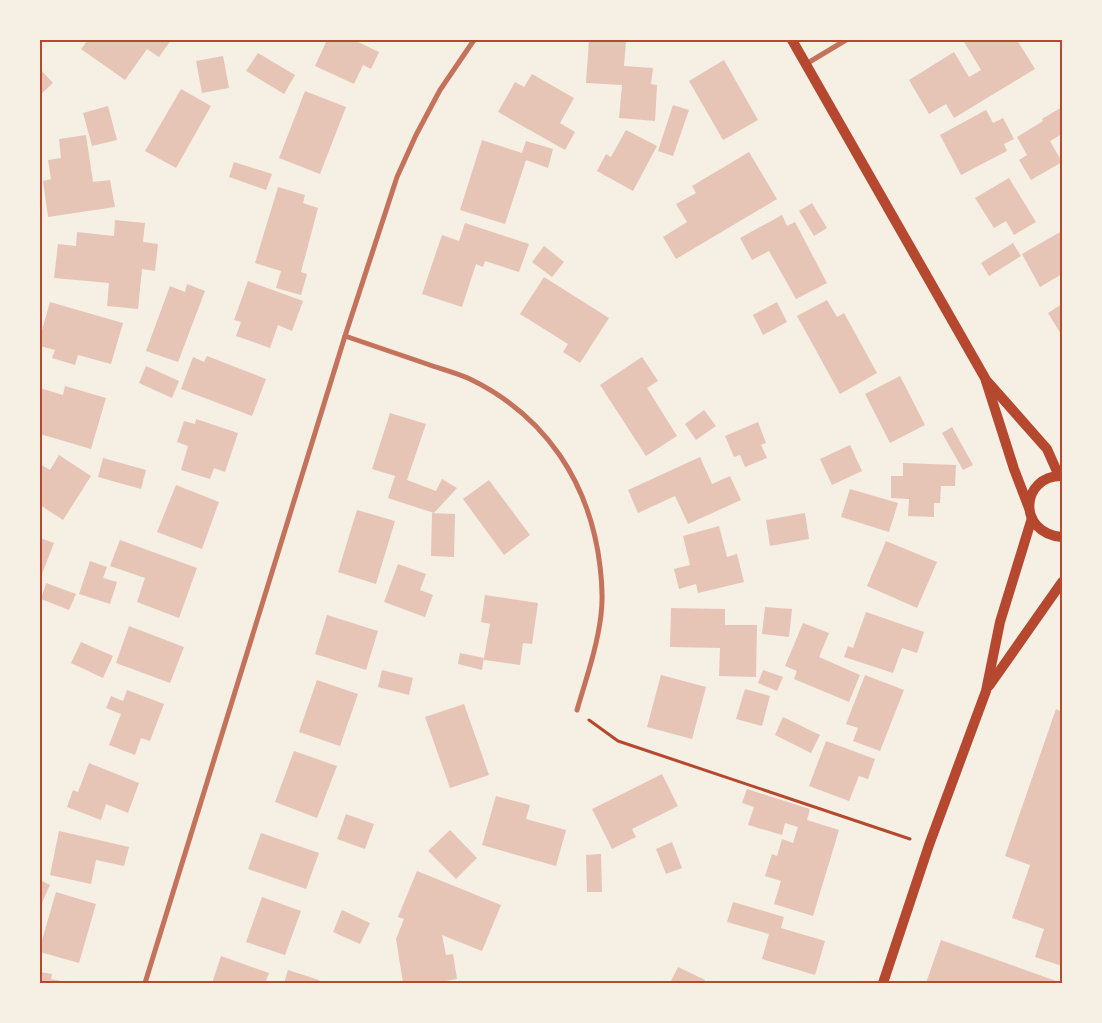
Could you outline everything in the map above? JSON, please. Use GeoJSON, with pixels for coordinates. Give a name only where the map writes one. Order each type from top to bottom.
{"type":"FeatureCollection","features":[{"type":"Feature","properties":{"kind":"main road"},"geometry":{"type":"LineString","coordinates":[[792,40],[985,378],[1047,449],[1060,476],[1049,477],[1041,482],[1034,489],[1030,498],[1030,513],[1000,622],[986,691],[929,845],[883,983]]}},
{"type":"Feature","properties":{"kind":"main road"},"geometry":{"type":"LineString","coordinates":[[985,378],[1014,469],[1036,526],[1044,533],[1062,536]]}},
{"type":"Feature","properties":{"kind":"main road"},"geometry":{"type":"LineString","coordinates":[[986,691],[1062,582]]}},
{"type":"Feature","properties":{"kind":"street"},"geometry":{"type":"LineString","coordinates":[[145,983],[345,336],[397,177],[416,135],[440,90],[474,40]]}},
{"type":"Feature","properties":{"kind":"street"},"geometry":{"type":"LineString","coordinates":[[806,64],[846,40]]}},
{"type":"Feature","properties":{"kind":"street"},"geometry":{"type":"LineString","coordinates":[[345,336],[468,378],[492,391],[513,404],[536,424],[559,453],[577,484],[590,515],[598,550],[602,582],[602,614],[595,651],[577,710]]}},
{"type":"Feature","properties":{"kind":"path"},"geometry":{"type":"LineString","coordinates":[[577,710],[618,741],[929,845]]}},
{"type":"Feature","properties":{"kind":"building"},"geometry":{"type":"Polygon","coordinates":[[[88,40],[171,40],[159,57],[147,49],[125,80],[81,49],[88,40]]]}},
{"type":"Feature","properties":{"kind":"building"},"geometry":{"type":"Polygon","coordinates":[[[327,40],[354,40],[379,52],[371,69],[363,65],[354,84],[315,66],[327,40]]]}},
{"type":"Feature","properties":{"kind":"building"},"geometry":{"type":"Polygon","coordinates":[[[589,40],[626,41],[624,66],[653,68],[651,84],[657,85],[655,121],[619,118],[622,85],[586,83],[589,40]]]}},
{"type":"Feature","properties":{"kind":"building"},"geometry":{"type":"Polygon","coordinates":[[[963,40],[1017,40],[1035,69],[954,118],[946,104],[929,114],[909,80],[954,52],[969,77],[981,70],[963,40]]]}},
{"type":"Feature","properties":{"kind":"building"},"geometry":{"type":"Polygon","coordinates":[[[258,53],[295,75],[284,94],[246,71],[258,53]]]}},
{"type":"Feature","properties":{"kind":"building"},"geometry":{"type":"Polygon","coordinates":[[[223,56],[229,88],[202,93],[196,61],[223,56]]]}},
{"type":"Feature","properties":{"kind":"building"},"geometry":{"type":"Polygon","coordinates":[[[724,60],[758,120],[723,140],[689,81],[724,60]]]}},
{"type":"Feature","properties":{"kind":"building"},"geometry":{"type":"Polygon","coordinates":[[[40,69],[53,83],[40,95],[40,69]]]}},
{"type":"Feature","properties":{"kind":"building"},"geometry":{"type":"Polygon","coordinates":[[[532,74],[574,98],[560,123],[575,132],[565,150],[498,112],[515,82],[524,87],[532,74]]]}},
{"type":"Feature","properties":{"kind":"building"},"geometry":{"type":"Polygon","coordinates":[[[181,89],[211,106],[176,168],[145,151],[181,89]]]}},
{"type":"Feature","properties":{"kind":"building"},"geometry":{"type":"Polygon","coordinates":[[[305,91],[346,107],[320,174],[279,158],[305,91]]]}},
{"type":"Feature","properties":{"kind":"building"},"geometry":{"type":"Polygon","coordinates":[[[673,105],[689,110],[673,156],[658,151],[673,105]]]}},
{"type":"Feature","properties":{"kind":"building"},"geometry":{"type":"Polygon","coordinates":[[[108,106],[117,140],[92,146],[83,113],[108,106]]]}},
{"type":"Feature","properties":{"kind":"building"},"geometry":{"type":"Polygon","coordinates":[[[1062,107],[1062,134],[1050,141],[1062,162],[1031,180],[1019,160],[1027,155],[1017,137],[1062,107]]]}},
{"type":"Feature","properties":{"kind":"building"},"geometry":{"type":"Polygon","coordinates":[[[986,110],[993,123],[1003,118],[1014,139],[1004,144],[1007,151],[961,175],[940,135],[986,110]]]}},
{"type":"Feature","properties":{"kind":"building"},"geometry":{"type":"Polygon","coordinates":[[[626,130],[657,146],[633,191],[597,171],[606,154],[611,157],[626,130]]]}},
{"type":"Feature","properties":{"kind":"building"},"geometry":{"type":"Polygon","coordinates":[[[86,135],[93,182],[110,180],[115,207],[48,217],[43,181],[51,179],[48,160],[61,158],[59,139],[86,135]]]}},
{"type":"Feature","properties":{"kind":"building"},"geometry":{"type":"Polygon","coordinates":[[[482,140],[522,153],[526,141],[553,149],[548,168],[526,160],[505,224],[460,210],[482,140]]]}},
{"type":"Feature","properties":{"kind":"building"},"geometry":{"type":"Polygon","coordinates":[[[749,152],[777,199],[676,259],[663,237],[687,222],[676,204],[696,193],[692,186],[749,152]]]}},
{"type":"Feature","properties":{"kind":"building"},"geometry":{"type":"Polygon","coordinates":[[[234,162],[272,174],[266,190],[229,177],[234,162]]]}},
{"type":"Feature","properties":{"kind":"building"},"geometry":{"type":"Polygon","coordinates":[[[1009,178],[1036,222],[1014,235],[1006,221],[994,228],[975,198],[1009,178]]]}},
{"type":"Feature","properties":{"kind":"building"},"geometry":{"type":"Polygon","coordinates":[[[278,187],[305,195],[303,203],[318,208],[301,272],[307,274],[301,295],[276,288],[281,271],[255,263],[278,187]]]}},
{"type":"Feature","properties":{"kind":"building"},"geometry":{"type":"Polygon","coordinates":[[[812,203],[827,228],[814,236],[799,211],[812,203]]]}},
{"type":"Feature","properties":{"kind":"building"},"geometry":{"type":"Polygon","coordinates":[[[782,215],[787,226],[795,222],[827,283],[796,299],[769,251],[752,260],[740,238],[782,215]]]}},
{"type":"Feature","properties":{"kind":"building"},"geometry":{"type":"Polygon","coordinates":[[[115,220],[145,223],[143,242],[158,244],[155,271],[142,269],[138,309],[107,306],[109,283],[54,278],[58,244],[76,246],[77,232],[114,236],[115,220]]]}},
{"type":"Feature","properties":{"kind":"building"},"geometry":{"type":"Polygon","coordinates":[[[465,223],[529,244],[519,272],[485,261],[483,267],[476,264],[462,307],[422,294],[442,235],[459,241],[465,223]]]}},
{"type":"Feature","properties":{"kind":"building"},"geometry":{"type":"Polygon","coordinates":[[[1062,231],[1062,274],[1040,287],[1022,254],[1062,231]]]}},
{"type":"Feature","properties":{"kind":"building"},"geometry":{"type":"Polygon","coordinates":[[[1013,243],[1021,256],[989,276],[981,263],[1013,243]]]}},
{"type":"Feature","properties":{"kind":"building"},"geometry":{"type":"Polygon","coordinates":[[[544,246],[564,262],[552,277],[532,262],[544,246]]]}},
{"type":"Feature","properties":{"kind":"building"},"geometry":{"type":"Polygon","coordinates":[[[544,277],[609,318],[580,363],[563,352],[568,344],[520,314],[544,277]]]}},
{"type":"Feature","properties":{"kind":"building"},"geometry":{"type":"Polygon","coordinates":[[[248,281],[303,301],[292,331],[278,325],[270,348],[236,336],[241,322],[234,320],[248,281]]]}},
{"type":"Feature","properties":{"kind":"building"},"geometry":{"type":"Polygon","coordinates":[[[187,284],[205,291],[178,362],[146,351],[170,286],[185,292],[187,284]]]}},
{"type":"Feature","properties":{"kind":"building"},"geometry":{"type":"Polygon","coordinates":[[[827,300],[837,317],[844,313],[877,373],[840,394],[797,316],[827,300]]]}},
{"type":"Feature","properties":{"kind":"building"},"geometry":{"type":"Polygon","coordinates":[[[50,302],[123,323],[111,364],[78,355],[75,365],[52,358],[55,350],[40,346],[40,337],[50,302]]]}},
{"type":"Feature","properties":{"kind":"building"},"geometry":{"type":"Polygon","coordinates":[[[777,302],[787,322],[763,335],[753,315],[777,302]]]}},
{"type":"Feature","properties":{"kind":"building"},"geometry":{"type":"Polygon","coordinates":[[[1062,304],[1062,336],[1048,313],[1062,304]]]}},
{"type":"Feature","properties":{"kind":"building"},"geometry":{"type":"Polygon","coordinates":[[[207,356],[266,379],[252,416],[181,389],[193,357],[204,362],[207,356]]]}},
{"type":"Feature","properties":{"kind":"building"},"geometry":{"type":"Polygon","coordinates":[[[642,357],[658,381],[647,388],[677,436],[646,456],[600,385],[642,357]]]}},
{"type":"Feature","properties":{"kind":"building"},"geometry":{"type":"Polygon","coordinates":[[[146,366],[179,381],[172,398],[139,383],[146,366]]]}},
{"type":"Feature","properties":{"kind":"building"},"geometry":{"type":"Polygon","coordinates":[[[900,376],[925,425],[890,443],[865,394],[900,376]]]}},
{"type":"Feature","properties":{"kind":"building"},"geometry":{"type":"Polygon","coordinates":[[[65,386],[106,398],[91,449],[40,434],[40,388],[63,395],[65,386]]]}},
{"type":"Feature","properties":{"kind":"building"},"geometry":{"type":"Polygon","coordinates":[[[704,410],[716,426],[696,440],[685,424],[704,410]]]}},
{"type":"Feature","properties":{"kind":"building"},"geometry":{"type":"Polygon","coordinates":[[[390,413],[426,424],[407,480],[436,491],[442,479],[457,488],[434,513],[388,498],[395,476],[372,469],[390,413]]]}},
{"type":"Feature","properties":{"kind":"building"},"geometry":{"type":"Polygon","coordinates":[[[196,419],[238,433],[225,472],[214,468],[210,479],[181,470],[188,446],[177,442],[184,421],[195,424],[196,419]]]}},
{"type":"Feature","properties":{"kind":"building"},"geometry":{"type":"Polygon","coordinates":[[[758,422],[766,443],[761,445],[767,458],[745,467],[740,455],[734,457],[725,436],[758,422]]]}},
{"type":"Feature","properties":{"kind":"building"},"geometry":{"type":"Polygon","coordinates":[[[952,427],[973,465],[963,470],[942,433],[952,427]]]}},
{"type":"Feature","properties":{"kind":"building"},"geometry":{"type":"Polygon","coordinates":[[[850,445],[862,471],[832,485],[820,459],[850,445]]]}},
{"type":"Feature","properties":{"kind":"building"},"geometry":{"type":"Polygon","coordinates":[[[59,455],[91,476],[63,520],[40,505],[40,464],[50,470],[59,455]]]}},
{"type":"Feature","properties":{"kind":"building"},"geometry":{"type":"Polygon","coordinates":[[[700,457],[712,484],[730,476],[741,500],[688,524],[675,496],[638,513],[628,490],[700,457]]]}},
{"type":"Feature","properties":{"kind":"building"},"geometry":{"type":"Polygon","coordinates":[[[103,458],[146,470],[141,489],[98,477],[103,458]]]}},
{"type":"Feature","properties":{"kind":"building"},"geometry":{"type":"Polygon","coordinates":[[[903,463],[956,465],[955,486],[941,486],[940,503],[934,503],[934,517],[908,516],[909,499],[891,498],[891,476],[903,476],[903,463]]]}},
{"type":"Feature","properties":{"kind":"building"},"geometry":{"type":"Polygon","coordinates":[[[489,480],[530,535],[504,555],[463,499],[489,480]]]}},
{"type":"Feature","properties":{"kind":"building"},"geometry":{"type":"Polygon","coordinates":[[[176,485],[219,502],[202,549],[157,532],[176,485]]]}},
{"type":"Feature","properties":{"kind":"building"},"geometry":{"type":"Polygon","coordinates":[[[850,489],[898,503],[889,532],[841,517],[850,489]]]}},
{"type":"Feature","properties":{"kind":"building"},"geometry":{"type":"Polygon","coordinates":[[[357,510],[395,521],[376,584],[338,572],[357,510]]]}},
{"type":"Feature","properties":{"kind":"building"},"geometry":{"type":"Polygon","coordinates":[[[432,513],[455,514],[454,557],[431,556],[432,513]]]}},
{"type":"Feature","properties":{"kind":"building"},"geometry":{"type":"Polygon","coordinates":[[[805,513],[809,539],[770,546],[766,520],[805,513]]]}},
{"type":"Feature","properties":{"kind":"building"},"geometry":{"type":"Polygon","coordinates":[[[719,526],[727,557],[737,554],[744,582],[698,593],[696,584],[679,589],[674,569],[690,565],[683,536],[719,526]]]}},
{"type":"Feature","properties":{"kind":"building"},"geometry":{"type":"Polygon","coordinates":[[[40,538],[54,543],[40,579],[40,538]]]}},
{"type":"Feature","properties":{"kind":"building"},"geometry":{"type":"Polygon","coordinates":[[[120,540],[197,568],[179,618],[137,602],[145,578],[110,566],[120,540]]]}},
{"type":"Feature","properties":{"kind":"building"},"geometry":{"type":"Polygon","coordinates":[[[886,541],[937,562],[917,608],[867,586],[886,541]]]}},
{"type":"Feature","properties":{"kind":"building"},"geometry":{"type":"Polygon","coordinates":[[[90,561],[107,567],[103,578],[117,582],[110,604],[79,594],[90,561]]]}},
{"type":"Feature","properties":{"kind":"building"},"geometry":{"type":"Polygon","coordinates":[[[398,564],[426,574],[420,590],[433,595],[425,617],[384,602],[398,564]]]}},
{"type":"Feature","properties":{"kind":"building"},"geometry":{"type":"Polygon","coordinates":[[[46,583],[76,594],[69,610],[41,599],[46,583]]]}},
{"type":"Feature","properties":{"kind":"building"},"geometry":{"type":"Polygon","coordinates":[[[485,595],[538,603],[532,644],[523,643],[520,665],[484,660],[490,624],[481,622],[485,595]]]}},
{"type":"Feature","properties":{"kind":"building"},"geometry":{"type":"Polygon","coordinates":[[[765,607],[792,609],[789,637],[762,634],[765,607]]]}},
{"type":"Feature","properties":{"kind":"building"},"geometry":{"type":"Polygon","coordinates":[[[671,608],[725,609],[725,625],[757,625],[756,677],[719,676],[720,648],[670,647],[671,608]]]}},
{"type":"Feature","properties":{"kind":"building"},"geometry":{"type":"Polygon","coordinates":[[[866,612],[924,632],[917,653],[902,648],[893,673],[844,657],[848,646],[853,648],[866,612]]]}},
{"type":"Feature","properties":{"kind":"building"},"geometry":{"type":"Polygon","coordinates":[[[327,615],[378,631],[366,670],[315,654],[327,615]]]}},
{"type":"Feature","properties":{"kind":"building"},"geometry":{"type":"Polygon","coordinates":[[[803,623],[829,633],[819,657],[860,675],[849,702],[794,679],[797,671],[785,666],[803,623]]]}},
{"type":"Feature","properties":{"kind":"building"},"geometry":{"type":"Polygon","coordinates":[[[129,626],[184,647],[170,683],[116,663],[129,626]]]}},
{"type":"Feature","properties":{"kind":"building"},"geometry":{"type":"Polygon","coordinates":[[[81,642],[113,656],[103,678],[71,663],[81,642]]]}},
{"type":"Feature","properties":{"kind":"building"},"geometry":{"type":"Polygon","coordinates":[[[460,653],[484,658],[482,670],[458,664],[460,653]]]}},
{"type":"Feature","properties":{"kind":"building"},"geometry":{"type":"Polygon","coordinates":[[[382,670],[413,678],[409,695],[378,687],[382,670]]]}},
{"type":"Feature","properties":{"kind":"building"},"geometry":{"type":"Polygon","coordinates":[[[763,670],[783,677],[777,691],[758,683],[763,670]]]}},
{"type":"Feature","properties":{"kind":"building"},"geometry":{"type":"Polygon","coordinates":[[[661,675],[706,687],[692,739],[647,727],[661,675]]]}},
{"type":"Feature","properties":{"kind":"building"},"geometry":{"type":"Polygon","coordinates":[[[865,675],[904,690],[880,751],[853,741],[858,728],[846,724],[865,675]]]}},
{"type":"Feature","properties":{"kind":"building"},"geometry":{"type":"Polygon","coordinates":[[[317,680],[358,694],[340,746],[299,732],[317,680]]]}},
{"type":"Feature","properties":{"kind":"building"},"geometry":{"type":"Polygon","coordinates":[[[745,689],[770,696],[762,726],[736,719],[745,689]]]}},
{"type":"Feature","properties":{"kind":"building"},"geometry":{"type":"Polygon","coordinates":[[[127,690],[164,704],[150,741],[141,738],[135,755],[109,745],[121,714],[106,708],[111,696],[123,701],[127,690]]]}},
{"type":"Feature","properties":{"kind":"building"},"geometry":{"type":"Polygon","coordinates":[[[464,704],[489,775],[450,788],[425,717],[464,704]]]}},
{"type":"Feature","properties":{"kind":"building"},"geometry":{"type":"Polygon","coordinates":[[[1056,709],[1062,712],[1062,966],[1035,957],[1044,929],[1012,918],[1030,865],[1005,856],[1056,709]]]}},
{"type":"Feature","properties":{"kind":"building"},"geometry":{"type":"Polygon","coordinates":[[[783,717],[820,735],[811,753],[775,735],[783,717]]]}},
{"type":"Feature","properties":{"kind":"building"},"geometry":{"type":"Polygon","coordinates":[[[826,741],[875,759],[868,779],[859,776],[849,801],[809,786],[826,741]]]}},
{"type":"Feature","properties":{"kind":"building"},"geometry":{"type":"Polygon","coordinates":[[[294,751],[337,766],[317,818],[275,802],[294,751]]]}},
{"type":"Feature","properties":{"kind":"building"},"geometry":{"type":"Polygon","coordinates":[[[89,763],[139,783],[128,813],[106,804],[101,820],[67,807],[73,790],[78,792],[89,763]]]}},
{"type":"Feature","properties":{"kind":"building"},"geometry":{"type":"Polygon","coordinates":[[[662,774],[678,806],[632,829],[636,837],[612,849],[592,809],[662,774]]]}},
{"type":"Feature","properties":{"kind":"building"},"geometry":{"type":"Polygon","coordinates":[[[747,789],[810,809],[807,820],[839,830],[813,916],[774,904],[781,881],[765,876],[772,854],[777,856],[782,839],[793,843],[798,827],[785,823],[782,835],[748,825],[754,807],[742,803],[747,789]]]}},
{"type":"Feature","properties":{"kind":"building"},"geometry":{"type":"Polygon","coordinates":[[[496,796],[530,805],[526,819],[566,830],[556,866],[482,845],[496,796]]]}},
{"type":"Feature","properties":{"kind":"building"},"geometry":{"type":"Polygon","coordinates":[[[346,814],[374,824],[365,849],[337,839],[346,814]]]}},
{"type":"Feature","properties":{"kind":"building"},"geometry":{"type":"Polygon","coordinates":[[[450,830],[477,858],[456,879],[428,851],[450,830]]]}},
{"type":"Feature","properties":{"kind":"building"},"geometry":{"type":"Polygon","coordinates":[[[59,831],[129,847],[124,866],[96,860],[91,884],[50,875],[59,831]]]}},
{"type":"Feature","properties":{"kind":"building"},"geometry":{"type":"Polygon","coordinates":[[[261,833],[319,853],[306,889],[248,869],[261,833]]]}},
{"type":"Feature","properties":{"kind":"building"},"geometry":{"type":"Polygon","coordinates":[[[672,842],[682,868],[666,874],[656,849],[672,842]]]}},
{"type":"Feature","properties":{"kind":"building"},"geometry":{"type":"Polygon","coordinates":[[[601,854],[602,892],[587,892],[586,855],[601,854]]]}},
{"type":"Feature","properties":{"kind":"building"},"geometry":{"type":"Polygon","coordinates":[[[417,871],[501,905],[482,951],[442,935],[446,955],[453,954],[457,979],[441,983],[403,983],[396,939],[404,919],[398,917],[417,871]]]}},
{"type":"Feature","properties":{"kind":"building"},"geometry":{"type":"Polygon","coordinates":[[[40,880],[50,885],[40,907],[40,880]]]}},
{"type":"Feature","properties":{"kind":"building"},"geometry":{"type":"Polygon","coordinates":[[[56,892],[96,904],[79,963],[40,952],[56,892]]]}},
{"type":"Feature","properties":{"kind":"building"},"geometry":{"type":"Polygon","coordinates":[[[262,897],[301,911],[285,955],[246,942],[262,897]]]}},
{"type":"Feature","properties":{"kind":"building"},"geometry":{"type":"Polygon","coordinates":[[[733,902],[784,917],[781,928],[825,941],[815,975],[762,959],[769,934],[727,922],[733,902]]]}},
{"type":"Feature","properties":{"kind":"building"},"geometry":{"type":"Polygon","coordinates":[[[342,910],[370,923],[360,944],[333,932],[342,910]]]}},
{"type":"Feature","properties":{"kind":"building"},"geometry":{"type":"Polygon","coordinates":[[[941,940],[1062,983],[926,983],[941,940]]]}},
{"type":"Feature","properties":{"kind":"building"},"geometry":{"type":"Polygon","coordinates":[[[221,956],[269,973],[265,983],[212,983],[221,956]]]}},
{"type":"Feature","properties":{"kind":"building"},"geometry":{"type":"Polygon","coordinates":[[[678,967],[705,980],[704,983],[670,983],[678,967]]]}},
{"type":"Feature","properties":{"kind":"building"},"geometry":{"type":"Polygon","coordinates":[[[288,970],[319,980],[318,983],[284,983],[288,970]]]}},
{"type":"Feature","properties":{"kind":"building"},"geometry":{"type":"Polygon","coordinates":[[[40,972],[52,974],[51,979],[61,981],[61,983],[40,983],[40,972]]]}}]}
